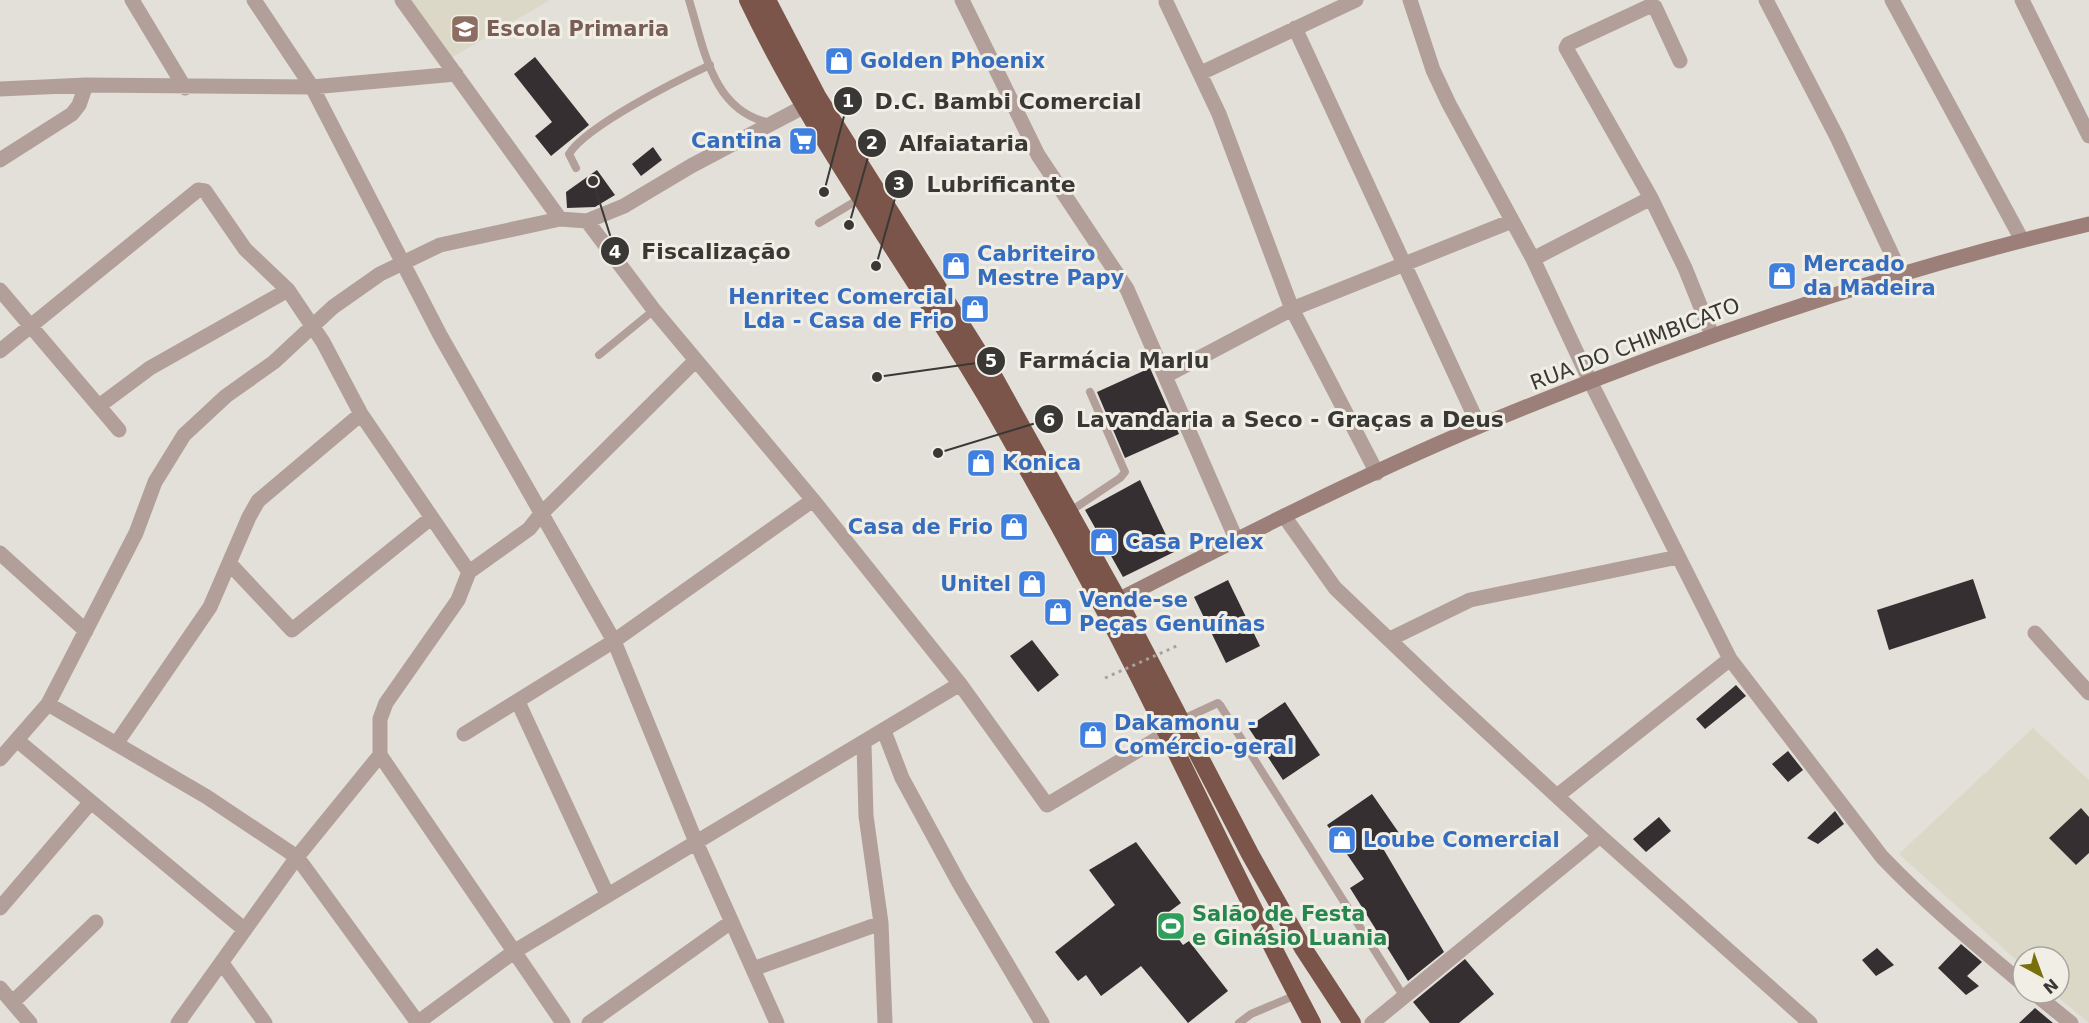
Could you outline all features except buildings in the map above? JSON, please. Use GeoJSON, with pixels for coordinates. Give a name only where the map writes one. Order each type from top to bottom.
{"type":"FeatureCollection","features":[{"type":"Feature","properties":{"kind":"highway"},"geometry":{"type":"LineString","coordinates":[[748,0],[769,44],[861,198],[994,409],[1075,554],[1312,1023]]}},
{"type":"Feature","properties":{"kind":"highway"},"geometry":{"type":"LineString","coordinates":[[767,0],[817,96],[990,372],[1118,600],[1255,863],[1303,948],[1352,1023]]}},
{"type":"Feature","properties":{"kind":"street"},"geometry":{"type":"LineString","coordinates":[[132,0],[185,88]]}},
{"type":"Feature","properties":{"kind":"street"},"geometry":{"type":"LineString","coordinates":[[254,0],[312,87],[404,262],[440,336],[614,641],[696,842],[777,1023]]}},
{"type":"Feature","properties":{"kind":"street"},"geometry":{"type":"LineString","coordinates":[[402,0],[560,219]]}},
{"type":"Feature","properties":{"kind":"street"},"geometry":{"type":"LineString","coordinates":[[962,0],[1038,155],[1127,289],[1167,375],[1236,539]]}},
{"type":"Feature","properties":{"kind":"street"},"geometry":{"type":"LineString","coordinates":[[1201,73],[1356,0]]}},
{"type":"Feature","properties":{"kind":"street"},"geometry":{"type":"LineString","coordinates":[[1410,0],[1441,87],[1533,259],[1590,381],[1730,659],[1882,857],[1958,930],[2011,974]]}},
{"type":"Feature","properties":{"kind":"street"},"geometry":{"type":"LineString","coordinates":[[1766,0],[1837,137],[1901,274]]}},
{"type":"Feature","properties":{"kind":"street"},"geometry":{"type":"LineString","coordinates":[[1892,0],[2022,240]]}},
{"type":"Feature","properties":{"kind":"street"},"geometry":{"type":"LineString","coordinates":[[2022,0],[2089,136]]}},
{"type":"Feature","properties":{"kind":"street"},"geometry":{"type":"LineString","coordinates":[[1163,1],[1201,73],[1292,309],[1377,473]]}},
{"type":"Feature","properties":{"kind":"street"},"geometry":{"type":"LineString","coordinates":[[1680,62],[1652,5],[1609,22],[1566,46],[1652,198],[1685,268],[1712,335]]}},
{"type":"Feature","properties":{"kind":"street"},"geometry":{"type":"LineString","coordinates":[[1294,28],[1405,262],[1479,426]]}},
{"type":"Feature","properties":{"kind":"street"},"geometry":{"type":"LineString","coordinates":[[0,89],[86,85],[185,88],[312,87],[456,74]]}},
{"type":"Feature","properties":{"kind":"street"},"geometry":{"type":"LineString","coordinates":[[0,160],[72,114],[79,105],[86,85]]}},
{"type":"Feature","properties":{"kind":"street"},"geometry":{"type":"LineString","coordinates":[[0,759],[48,704],[136,533],[155,482],[184,435],[226,396],[274,362],[355,290],[404,262],[440,245],[560,219],[587,221],[624,206],[691,166],[806,106]]}},
{"type":"Feature","properties":{"kind":"street"},"geometry":{"type":"LineString","coordinates":[[0,351],[198,190],[210,194],[245,249],[288,290],[313,327],[361,414],[469,572]]}},
{"type":"Feature","properties":{"kind":"street"},"geometry":{"type":"LineString","coordinates":[[1533,259],[1652,198]]}},
{"type":"Feature","properties":{"kind":"street"},"geometry":{"type":"LineString","coordinates":[[587,221],[695,361],[813,500],[960,684],[1047,806],[1167,733]]}},
{"type":"Feature","properties":{"kind":"street"},"geometry":{"type":"LineString","coordinates":[[1167,375],[1292,309],[1512,221]]}},
{"type":"Feature","properties":{"kind":"street","name":"RUA DO CHIMBICATO"},"geometry":{"type":"LineString","coordinates":[[1118,600],[1284,516],[1479,426],[1590,381],[1712,335],[1901,274],[2089,224]]}},
{"type":"Feature","properties":{"kind":"street"},"geometry":{"type":"LineString","coordinates":[[0,290],[119,430]]}},
{"type":"Feature","properties":{"kind":"street"},"geometry":{"type":"LineString","coordinates":[[99,406],[150,368],[288,290]]}},
{"type":"Feature","properties":{"kind":"street"},"geometry":{"type":"LineString","coordinates":[[563,1023],[380,755],[380,719],[386,703],[458,600],[469,572],[529,529],[541,514],[695,361]]}},
{"type":"Feature","properties":{"kind":"street"},"geometry":{"type":"LineString","coordinates":[[116,744],[199,625],[258,501],[361,414]]}},
{"type":"Feature","properties":{"kind":"street"},"geometry":{"type":"LineString","coordinates":[[464,734],[614,641],[813,500]]}},
{"type":"Feature","properties":{"kind":"street"},"geometry":{"type":"LineString","coordinates":[[1284,516],[1335,588],[1600,836],[1810,1023]]}},
{"type":"Feature","properties":{"kind":"street"},"geometry":{"type":"LineString","coordinates":[[229,562],[291,630],[431,518]]}},
{"type":"Feature","properties":{"kind":"street"},"geometry":{"type":"LineString","coordinates":[[1390,639],[1470,600],[1678,557]]}},
{"type":"Feature","properties":{"kind":"street"},"geometry":{"type":"LineString","coordinates":[[3,563],[86,631]]}},
{"type":"Feature","properties":{"kind":"street"},"geometry":{"type":"LineString","coordinates":[[2036,633],[2089,693]]}},
{"type":"Feature","properties":{"kind":"street"},"geometry":{"type":"LineString","coordinates":[[1557,796],[1730,659]]}},
{"type":"Feature","properties":{"kind":"street"},"geometry":{"type":"LineString","coordinates":[[48,704],[207,797],[297,858],[417,1023],[515,951],[607,894],[864,744],[960,684]]}},
{"type":"Feature","properties":{"kind":"street"},"geometry":{"type":"LineString","coordinates":[[518,702],[607,894]]}},
{"type":"Feature","properties":{"kind":"street"},"geometry":{"type":"LineString","coordinates":[[884,731],[902,778],[1035,1021]]}},
{"type":"Feature","properties":{"kind":"street"},"geometry":{"type":"LineString","coordinates":[[18,741],[245,930]]}},
{"type":"Feature","properties":{"kind":"street"},"geometry":{"type":"LineString","coordinates":[[864,744],[866,816],[881,923],[885,1023]]}},
{"type":"Feature","properties":{"kind":"street"},"geometry":{"type":"LineString","coordinates":[[178,1023],[297,858],[380,755]]}},
{"type":"Feature","properties":{"kind":"street"},"geometry":{"type":"LineString","coordinates":[[0,908],[90,803]]}},
{"type":"Feature","properties":{"kind":"street"},"geometry":{"type":"LineString","coordinates":[[1372,1023],[1600,836]]}},
{"type":"Feature","properties":{"kind":"street"},"geometry":{"type":"LineString","coordinates":[[13,1002],[96,922]]}},
{"type":"Feature","properties":{"kind":"street"},"geometry":{"type":"LineString","coordinates":[[589,1023],[731,922]]}},
{"type":"Feature","properties":{"kind":"street"},"geometry":{"type":"LineString","coordinates":[[753,969],[881,923]]}},
{"type":"Feature","properties":{"kind":"street"},"geometry":{"type":"LineString","coordinates":[[222,963],[265,1023]]}},
{"type":"Feature","properties":{"kind":"street"},"geometry":{"type":"LineString","coordinates":[[0,988],[30,1023]]}},
{"type":"Feature","properties":{"kind":"street"},"geometry":{"type":"LineString","coordinates":[[2049,1005],[2071,1023]]}},
{"type":"Feature","properties":{"kind":"lane"},"geometry":{"type":"LineString","coordinates":[[689,0],[720,90],[729,102],[750,117],[774,124]]}},
{"type":"Feature","properties":{"kind":"lane"},"geometry":{"type":"LineString","coordinates":[[576,168],[569,154],[595,130],[661,90],[710,65]]}},
{"type":"Feature","properties":{"kind":"lane"},"geometry":{"type":"LineString","coordinates":[[819,223],[861,198]]}},
{"type":"Feature","properties":{"kind":"lane"},"geometry":{"type":"LineString","coordinates":[[599,355],[654,310]]}},
{"type":"Feature","properties":{"kind":"lane"},"geometry":{"type":"LineString","coordinates":[[1069,512],[1120,478],[1125,472],[1090,392]]}},
{"type":"Feature","properties":{"kind":"lane"},"geometry":{"type":"LineString","coordinates":[[1181,720],[1218,703],[1220,705],[1404,997]]}},
{"type":"Feature","properties":{"kind":"lane"},"geometry":{"type":"LineString","coordinates":[[1239,1023],[1251,1014],[1297,995]]}},
{"type":"Feature","properties":{"kind":"path"},"geometry":{"type":"LineString","coordinates":[[1105,678],[1179,645]]}},
{"type":"Feature","properties":{"kind":"shaded area","name":"Escola Primaria"},"geometry":{"type":"Polygon","coordinates":[[[409,0],[550,0],[451,58],[409,0]]]}},
{"type":"Feature","properties":{"kind":"shaded area"},"geometry":{"type":"Polygon","coordinates":[[[2033,728],[2089,780],[2089,1023],[2067,1005],[2071,1005],[2071,945],[2011,945],[2011,955],[1899,854],[2033,728]]]}},
{"type":"Feature","properties":{"kind":"place","name":"Escola Primaria"},"geometry":{"type":"Point","coordinates":[465,29]}},
{"type":"Feature","properties":{"kind":"place","name":"Golden Phoenix"},"geometry":{"type":"Point","coordinates":[839,61]}},
{"type":"Feature","properties":{"kind":"place","name":"Cantina"},"geometry":{"type":"Point","coordinates":[803,141]}},
{"type":"Feature","properties":{"kind":"place","name":"Fiscalização"},"geometry":{"type":"Point","coordinates":[593,181]}},
{"type":"Feature","properties":{"kind":"place","name":"D.C. Bambi Comercial"},"geometry":{"type":"Point","coordinates":[824,192]}},
{"type":"Feature","properties":{"kind":"place","name":"Alfaiataria"},"geometry":{"type":"Point","coordinates":[849,225]}},
{"type":"Feature","properties":{"kind":"place","name":"Lubrificante"},"geometry":{"type":"Point","coordinates":[876,266]}},
{"type":"Feature","properties":{"kind":"place","name":"Cabriteiro Mestre Papy"},"geometry":{"type":"Point","coordinates":[956,266]}},
{"type":"Feature","properties":{"kind":"place","name":"Mercado da Madeira"},"geometry":{"type":"Point","coordinates":[1782,276]}},
{"type":"Feature","properties":{"kind":"place","name":"Henritec Comercial Lda - Casa de Frio"},"geometry":{"type":"Point","coordinates":[975,309]}},
{"type":"Feature","properties":{"kind":"place","name":"Farmácia Marlu"},"geometry":{"type":"Point","coordinates":[877,377]}},
{"type":"Feature","properties":{"kind":"place","name":"Lavandaria a Seco - Graças a Deus"},"geometry":{"type":"Point","coordinates":[938,453]}},
{"type":"Feature","properties":{"kind":"place","name":"Konica"},"geometry":{"type":"Point","coordinates":[981,463]}},
{"type":"Feature","properties":{"kind":"place","name":"Casa de Frio"},"geometry":{"type":"Point","coordinates":[1014,527]}},
{"type":"Feature","properties":{"kind":"place","name":"Casa Prelex"},"geometry":{"type":"Point","coordinates":[1104,542]}},
{"type":"Feature","properties":{"kind":"place","name":"Unitel"},"geometry":{"type":"Point","coordinates":[1032,584]}},
{"type":"Feature","properties":{"kind":"place","name":"Vende-se Peças Genuínas"},"geometry":{"type":"Point","coordinates":[1058,612]}},
{"type":"Feature","properties":{"kind":"place","name":"Dakamonu - Comércio-geral"},"geometry":{"type":"Point","coordinates":[1093,735]}},
{"type":"Feature","properties":{"kind":"place","name":"Loube Comercial"},"geometry":{"type":"Point","coordinates":[1342,840]}},
{"type":"Feature","properties":{"kind":"place","name":"Salão de Festa e Ginásio Luania"},"geometry":{"type":"Point","coordinates":[1171,926]}}]}
